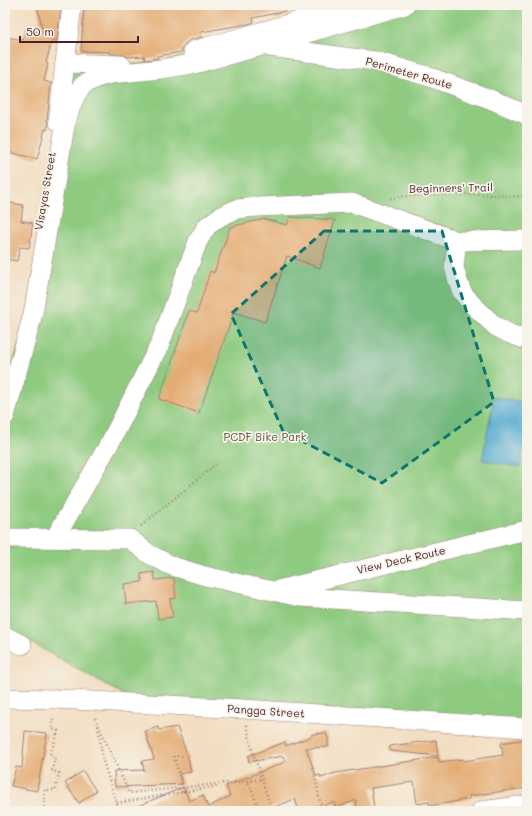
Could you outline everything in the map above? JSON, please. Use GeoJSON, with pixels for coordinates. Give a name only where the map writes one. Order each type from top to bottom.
{"type":"FeatureCollection","features":[{"type":"Feature","properties":{"kind":"street","name":"Visayas Street"},"geometry":{"type":"LineString","coordinates":[[5,374],[23,311],[47,183],[57,125],[72,5]]}},
{"type":"Feature","properties":{"kind":"street"},"geometry":{"type":"LineString","coordinates":[[65,63],[126,65],[158,61],[355,5]]}},
{"type":"Feature","properties":{"kind":"street"},"geometry":{"type":"LineString","coordinates":[[5,416],[32,314],[65,126],[76,95],[84,85],[96,78],[111,74],[161,69],[198,63],[405,5]]}},
{"type":"Feature","properties":{"kind":"street","name":"Perimeter Route"},"geometry":{"type":"LineString","coordinates":[[262,46],[374,61],[427,76],[490,99],[527,115]]}},
{"type":"Feature","properties":{"kind":"street"},"geometry":{"type":"LineString","coordinates":[[55,538],[112,439],[160,344],[198,241],[207,226],[221,216],[237,210],[258,207],[352,203],[457,241],[527,240]]}},
{"type":"Feature","properties":{"kind":"street"},"geometry":{"type":"LineString","coordinates":[[457,241],[454,267],[462,292],[495,326],[510,334],[527,340]]}},
{"type":"Feature","properties":{"kind":"street","name":"View Deck Route"},"geometry":{"type":"LineString","coordinates":[[274,591],[527,530]]}},
{"type":"Feature","properties":{"kind":"street"},"geometry":{"type":"LineString","coordinates":[[5,538],[130,539],[149,554],[172,566],[205,576],[300,597],[527,611]]}},
{"type":"Feature","properties":{"kind":"street"},"geometry":{"type":"LineString","coordinates":[[5,636],[22,645]]}},
{"type":"Feature","properties":{"kind":"street","name":"Pangga Street"},"geometry":{"type":"LineString","coordinates":[[5,698],[55,699],[244,709],[527,728]]}},
{"type":"Feature","properties":{"kind":"street"},"geometry":{"type":"LineString","coordinates":[[481,811],[500,810],[527,805]]}},
{"type":"Feature","properties":{"kind":"path","name":"Beginners' Trail"},"geometry":{"type":"LineString","coordinates":[[390,198],[420,194],[474,193],[527,197]]}},
{"type":"Feature","properties":{"kind":"path"},"geometry":{"type":"LineString","coordinates":[[142,524],[216,464]]}},
{"type":"Feature","properties":{"kind":"path"},"geometry":{"type":"LineString","coordinates":[[44,811],[44,790],[55,790],[59,773],[52,771],[55,758],[50,755],[58,731],[52,729],[55,699]]}},
{"type":"Feature","properties":{"kind":"path"},"geometry":{"type":"LineString","coordinates":[[90,701],[97,722],[129,793],[262,779]]}},
{"type":"Feature","properties":{"kind":"path"},"geometry":{"type":"LineString","coordinates":[[90,701],[97,722],[103,761],[119,811]]}},
{"type":"Feature","properties":{"kind":"path"},"geometry":{"type":"LineString","coordinates":[[244,709],[251,746],[272,811]]}},
{"type":"Feature","properties":{"kind":"path"},"geometry":{"type":"LineString","coordinates":[[183,792],[174,756],[185,756]]}},
{"type":"Feature","properties":{"kind":"path"},"geometry":{"type":"LineString","coordinates":[[315,776],[322,811]]}},
{"type":"Feature","properties":{"kind":"path"},"geometry":{"type":"LineString","coordinates":[[117,803],[240,782],[248,782],[260,811]]}},
{"type":"Feature","properties":{"kind":"highlighted area"},"geometry":{"type":"Polygon","coordinates":[[[324,231],[442,231],[494,402],[382,483],[283,431],[231,314],[324,231]]]}},
{"type":"Feature","properties":{"kind":"green space","name":"PCDF Bike Park"},"geometry":{"type":"Polygon","coordinates":[[[374,5],[527,5],[527,722],[128,697],[5,628],[5,393],[28,312],[70,69],[159,63],[374,5]]]}},
{"type":"Feature","properties":{"kind":"water"},"geometry":{"type":"Polygon","coordinates":[[[494,397],[527,403],[527,429],[520,467],[482,460],[494,397]]]}},
{"type":"Feature","properties":{"kind":"building"},"geometry":{"type":"Polygon","coordinates":[[[37,5],[61,5],[57,41],[52,40],[46,63],[48,64],[44,81],[51,83],[47,120],[48,126],[47,130],[45,129],[37,159],[5,151],[5,45],[7,37],[23,40],[26,29],[43,33],[37,5]]]}},
{"type":"Feature","properties":{"kind":"building"},"geometry":{"type":"Polygon","coordinates":[[[84,5],[285,5],[286,11],[253,18],[254,22],[248,24],[201,32],[202,37],[190,40],[182,48],[182,52],[157,56],[158,58],[145,60],[144,56],[128,57],[122,54],[110,54],[110,52],[81,51],[84,5]]]}},
{"type":"Feature","properties":{"kind":"building"},"geometry":{"type":"Polygon","coordinates":[[[5,202],[23,205],[21,221],[33,223],[29,248],[20,247],[17,261],[5,259],[5,202]]]}},
{"type":"Feature","properties":{"kind":"building"},"geometry":{"type":"Polygon","coordinates":[[[290,217],[335,220],[320,268],[287,256],[265,322],[234,312],[199,413],[159,399],[189,311],[197,313],[210,271],[214,273],[230,227],[264,219],[287,225],[290,217]]]}},
{"type":"Feature","properties":{"kind":"building"},"geometry":{"type":"Polygon","coordinates":[[[154,572],[155,580],[174,578],[176,598],[170,599],[173,617],[158,619],[156,601],[126,604],[124,584],[142,582],[141,574],[154,572]]]}},
{"type":"Feature","properties":{"kind":"building"},"geometry":{"type":"Polygon","coordinates":[[[158,727],[159,730],[177,727],[188,757],[191,772],[179,774],[183,784],[115,787],[114,771],[144,770],[142,761],[154,759],[145,731],[158,727]]]}},
{"type":"Feature","properties":{"kind":"building"},"geometry":{"type":"Polygon","coordinates":[[[25,731],[47,733],[37,791],[11,786],[16,767],[22,768],[25,731]]]}},
{"type":"Feature","properties":{"kind":"building"},"geometry":{"type":"Polygon","coordinates":[[[326,733],[328,747],[306,748],[316,776],[320,775],[321,778],[335,773],[438,757],[439,762],[463,759],[463,761],[503,755],[501,743],[527,739],[527,788],[469,796],[469,799],[430,806],[429,802],[417,804],[414,782],[371,788],[374,808],[357,811],[356,800],[336,808],[334,802],[315,809],[315,807],[299,811],[295,799],[264,811],[126,811],[184,787],[189,801],[203,795],[208,807],[230,796],[226,786],[285,762],[283,756],[249,762],[248,756],[285,742],[286,746],[312,736],[312,734],[326,733]]]}},
{"type":"Feature","properties":{"kind":"building"},"geometry":{"type":"Polygon","coordinates":[[[436,740],[438,756],[390,751],[390,746],[436,740]]]}},
{"type":"Feature","properties":{"kind":"building"},"geometry":{"type":"Polygon","coordinates":[[[83,771],[96,791],[79,803],[65,783],[83,771]]]}}]}
